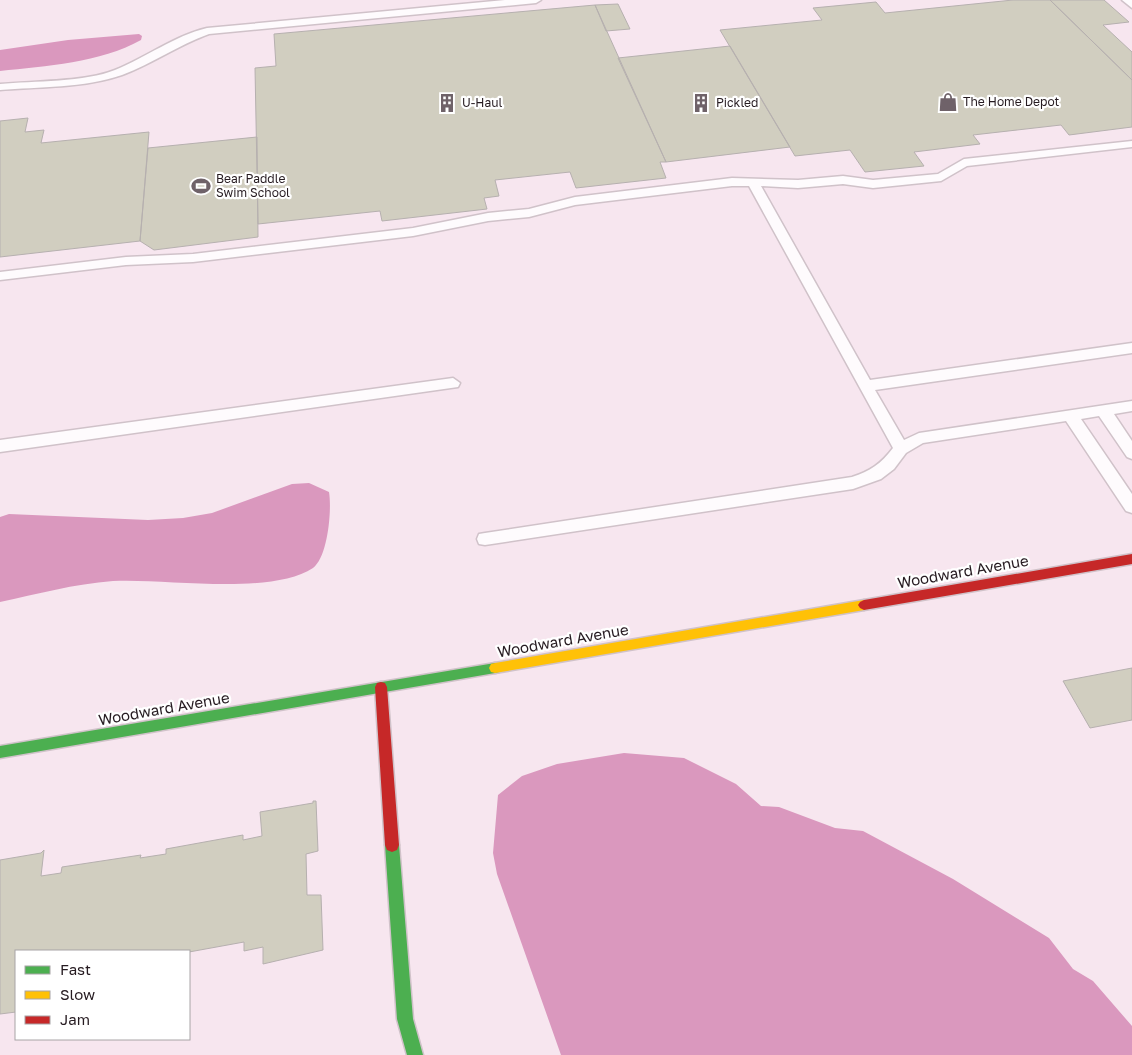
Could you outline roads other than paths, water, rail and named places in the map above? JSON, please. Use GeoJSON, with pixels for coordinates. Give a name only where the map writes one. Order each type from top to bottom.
{"type":"FeatureCollection","features":[{"type":"Feature","properties":{"kind":"main road","name":"Woodward Avenue"},"geometry":{"type":"LineString","coordinates":[[0,752],[1132,559]]}},
{"type":"Feature","properties":{"kind":"main road"},"geometry":{"type":"LineString","coordinates":[[382,687],[401,981],[405,1019],[415,1055]]}},
{"type":"Feature","properties":{"kind":"lane"},"geometry":{"type":"LineString","coordinates":[[0,87],[99,78],[119,72],[180,41],[207,31],[536,0]]}},
{"type":"Feature","properties":{"kind":"lane"},"geometry":{"type":"LineString","coordinates":[[1126,0],[1132,5]]}},
{"type":"Feature","properties":{"kind":"lane"},"geometry":{"type":"LineString","coordinates":[[0,276],[126,260],[193,258],[403,233],[488,217],[529,212],[575,201],[732,182],[798,184],[842,180],[872,184],[941,178],[964,163],[1132,144]]}},
{"type":"Feature","properties":{"kind":"lane"},"geometry":{"type":"LineString","coordinates":[[753,183],[901,449]]}},
{"type":"Feature","properties":{"kind":"lane"},"geometry":{"type":"LineString","coordinates":[[866,386],[1132,348]]}},
{"type":"Feature","properties":{"kind":"lane"},"geometry":{"type":"LineString","coordinates":[[0,446],[453,383]]}},
{"type":"Feature","properties":{"kind":"lane"},"geometry":{"type":"LineString","coordinates":[[485,539],[853,483],[875,475],[888,465],[901,449],[919,438],[1132,406]]}},
{"type":"Feature","properties":{"kind":"lane"},"geometry":{"type":"LineString","coordinates":[[1103,410],[1132,453]]}},
{"type":"Feature","properties":{"kind":"lane"},"geometry":{"type":"LineString","coordinates":[[1070,415],[1132,507]]}},
{"type":"Feature","properties":{"kind":"place","name":"The Home Depot"},"geometry":{"type":"Point","coordinates":[948,102]}},
{"type":"Feature","properties":{"kind":"place","name":"U-Haul"},"geometry":{"type":"Point","coordinates":[447,103]}},
{"type":"Feature","properties":{"kind":"place","name":"Pickled"},"geometry":{"type":"Point","coordinates":[701,103]}},
{"type":"Feature","properties":{"kind":"place","name":"Bear Paddle Swim School"},"geometry":{"type":"Point","coordinates":[201,186]}}]}
